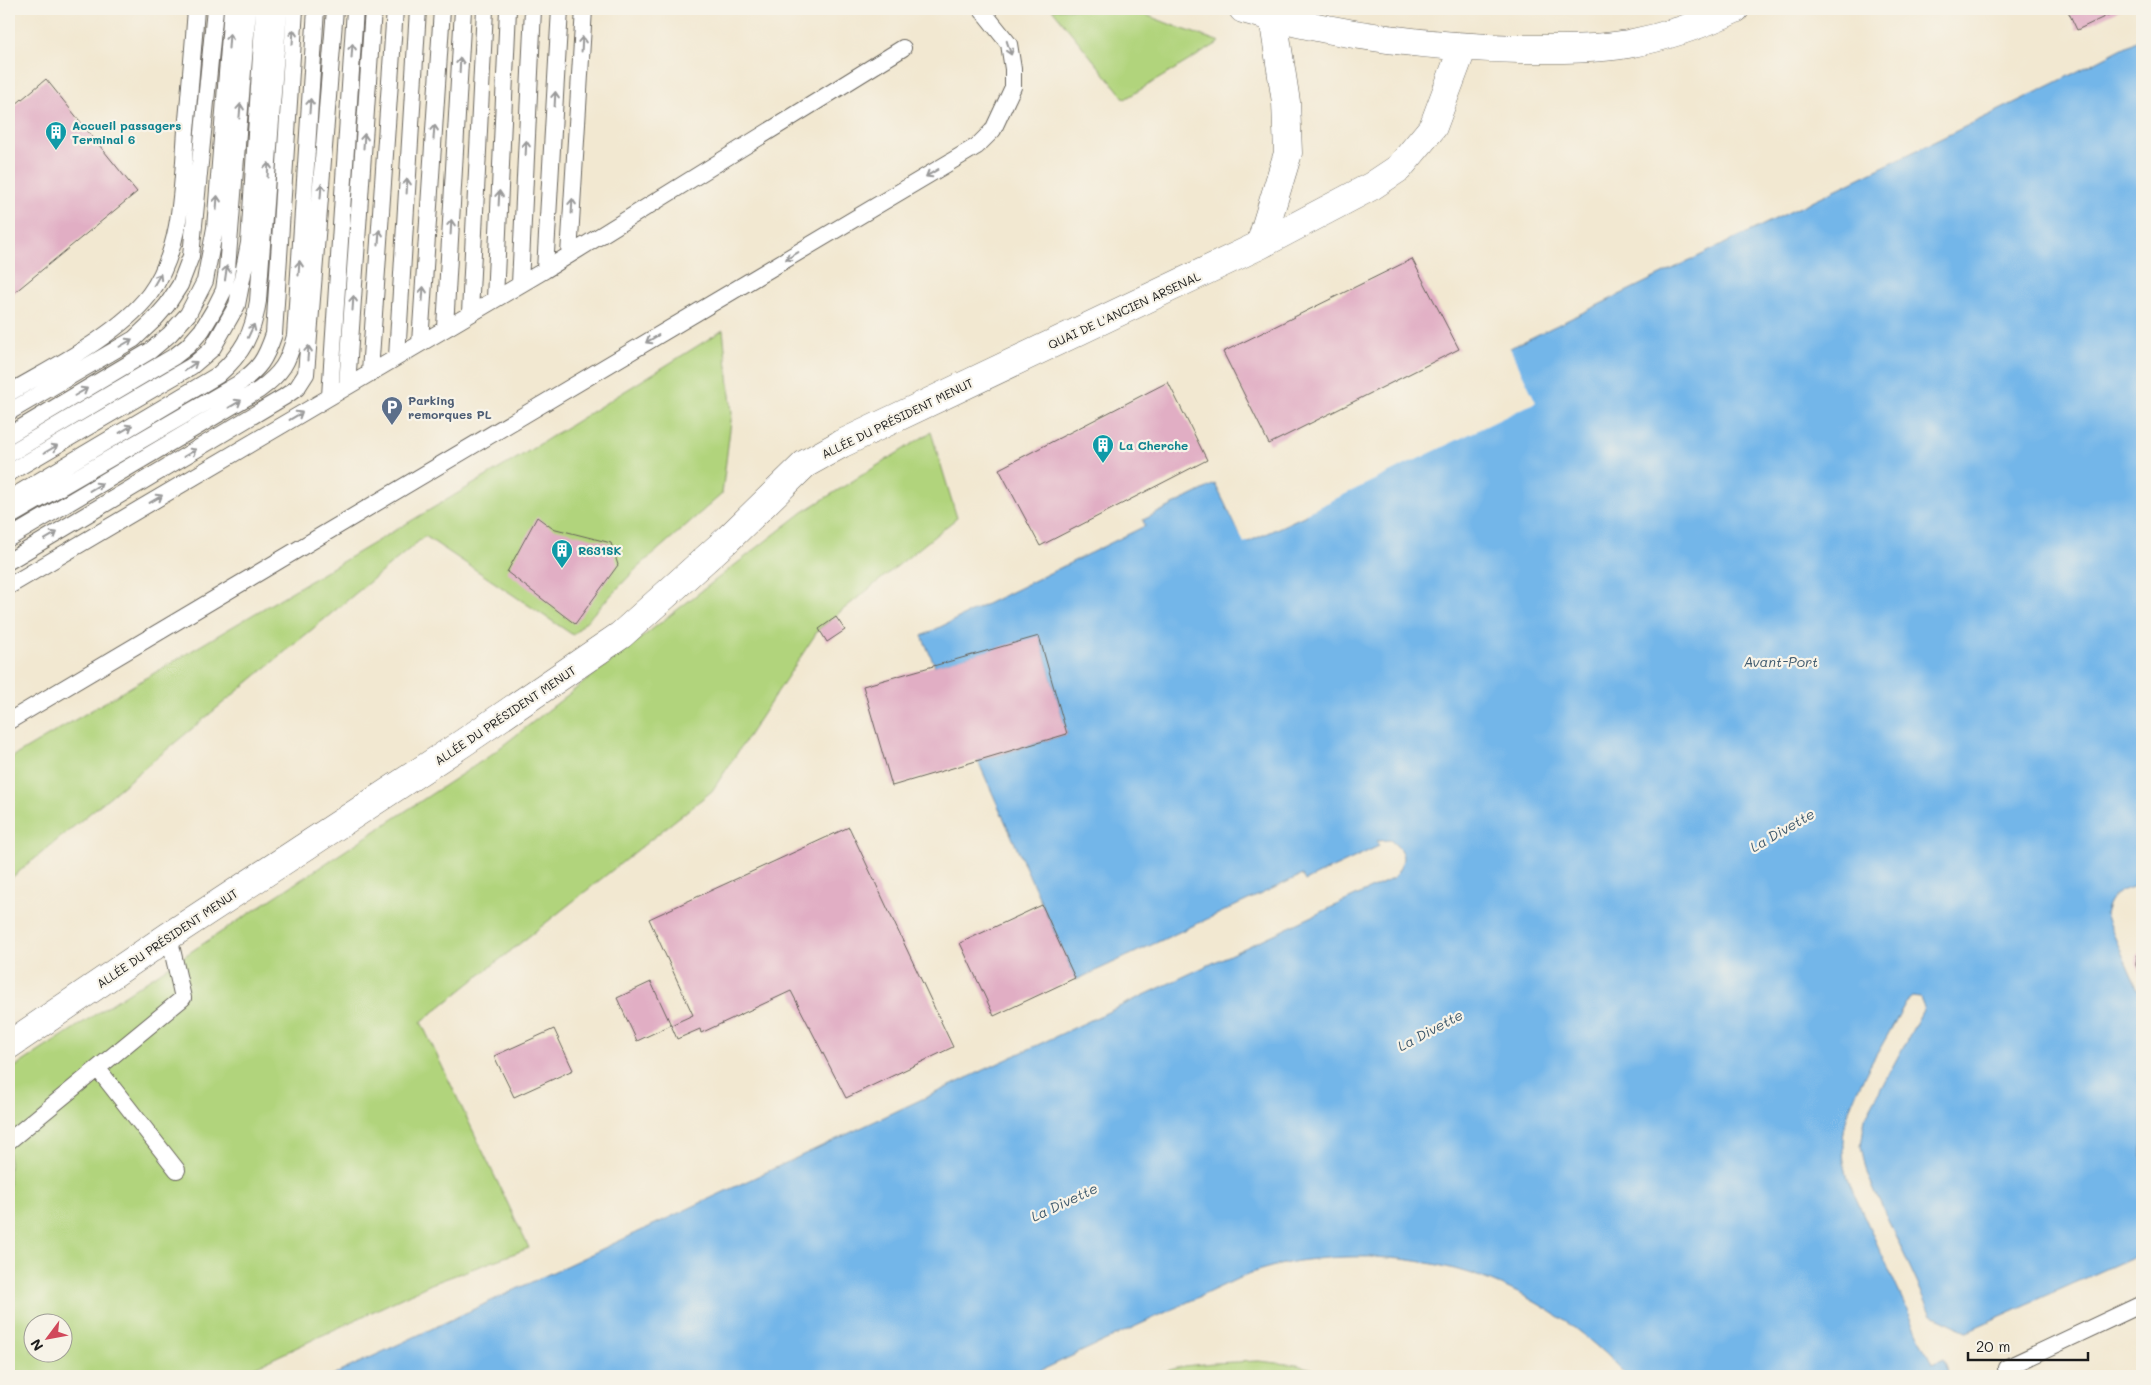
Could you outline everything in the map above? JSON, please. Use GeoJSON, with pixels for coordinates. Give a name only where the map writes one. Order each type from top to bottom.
{"type":"FeatureCollection","features":[{"type":"Feature","properties":{"kind":"street"},"geometry":{"type":"LineString","coordinates":[[1243,9],[1273,17],[1397,41],[1462,48],[1567,50],[1627,44],[1690,29],[1735,9]]}},
{"type":"Feature","properties":{"kind":"street"},"geometry":{"type":"LineString","coordinates":[[1260,246],[1288,153],[1286,102],[1273,17]]}},
{"type":"Feature","properties":{"kind":"street","name":"QUAI DE L'ANCIEN ARSENAL"},"geometry":{"type":"LineString","coordinates":[[988,374],[1260,246],[1372,186],[1399,168],[1433,127],[1462,48]]}},
{"type":"Feature","properties":{"kind":"street","name":"ALLÉE DU PRÉSIDENT MENUT"},"geometry":{"type":"LineString","coordinates":[[9,1045],[169,936],[464,744],[621,635],[728,539],[806,464],[841,444],[988,374]]}},
{"type":"Feature","properties":{"kind":"lane"},"geometry":{"type":"LineString","coordinates":[[9,393],[83,349],[126,318],[149,295],[164,268],[175,237],[181,200],[196,9]]}},
{"type":"Feature","properties":{"kind":"lane"},"geometry":{"type":"LineString","coordinates":[[9,412],[134,339],[154,321],[180,285],[191,256],[215,9]]}},
{"type":"Feature","properties":{"kind":"lane"},"geometry":{"type":"LineString","coordinates":[[9,435],[150,351],[170,334],[188,314],[205,281],[215,228],[232,9]]}},
{"type":"Feature","properties":{"kind":"lane"},"geometry":{"type":"LineString","coordinates":[[9,454],[175,356],[202,330],[214,310],[224,290],[227,269],[248,9]]}},
{"type":"Feature","properties":{"kind":"lane"},"geometry":{"type":"LineString","coordinates":[[9,473],[192,366],[212,349],[225,329],[238,305],[249,243],[264,9]]}},
{"type":"Feature","properties":{"kind":"lane"},"geometry":{"type":"LineString","coordinates":[[9,499],[218,374],[233,361],[243,348],[255,324],[258,302],[279,9]]}},
{"type":"Feature","properties":{"kind":"lane"},"geometry":{"type":"LineString","coordinates":[[9,517],[238,384],[255,372],[266,354],[274,334],[295,9]]}},
{"type":"Feature","properties":{"kind":"lane"},"geometry":{"type":"LineString","coordinates":[[9,538],[259,390],[278,376],[289,359],[295,336],[316,9]]}},
{"type":"Feature","properties":{"kind":"lane"},"geometry":{"type":"LineString","coordinates":[[9,561],[284,397],[297,388],[306,374],[335,9]]}},
{"type":"Feature","properties":{"kind":"lane"},"geometry":{"type":"LineString","coordinates":[[330,396],[355,9]]}},
{"type":"Feature","properties":{"kind":"lane"},"geometry":{"type":"LineString","coordinates":[[348,386],[373,9]]}},
{"type":"Feature","properties":{"kind":"lane"},"geometry":{"type":"LineString","coordinates":[[370,372],[395,9]]}},
{"type":"Feature","properties":{"kind":"lane"},"geometry":{"type":"LineString","coordinates":[[397,357],[418,9]]}},
{"type":"Feature","properties":{"kind":"lane"},"geometry":{"type":"LineString","coordinates":[[420,343],[442,9]]}},
{"type":"Feature","properties":{"kind":"lane"},"geometry":{"type":"LineString","coordinates":[[445,328],[463,9]]}},
{"type":"Feature","properties":{"kind":"lane"},"geometry":{"type":"LineString","coordinates":[[470,314],[485,9]]}},
{"type":"Feature","properties":{"kind":"lane"},"geometry":{"type":"LineString","coordinates":[[495,299],[508,9]]}},
{"type":"Feature","properties":{"kind":"lane"},"geometry":{"type":"LineString","coordinates":[[520,284],[533,9]]}},
{"type":"Feature","properties":{"kind":"lane"},"geometry":{"type":"LineString","coordinates":[[545,270],[560,9]]}},
{"type":"Feature","properties":{"kind":"lane"},"geometry":{"type":"LineString","coordinates":[[569,255],[584,9]]}},
{"type":"Feature","properties":{"kind":"lane"},"geometry":{"type":"LineString","coordinates":[[9,722],[977,146],[993,130],[1013,87],[1013,69],[1009,44],[981,9]]}},
{"type":"Feature","properties":{"kind":"lane"},"geometry":{"type":"LineString","coordinates":[[9,586],[545,270],[903,48]]}},
{"type":"Feature","properties":{"kind":"lane"},"geometry":{"type":"LineString","coordinates":[[9,1141],[183,998],[169,936]]}},
{"type":"Feature","properties":{"kind":"lane"},"geometry":{"type":"LineString","coordinates":[[98,1069],[177,1170]]}},
{"type":"Feature","properties":{"kind":"lane"},"geometry":{"type":"LineString","coordinates":[[2006,1368],[2142,1304]]}},
{"type":"Feature","properties":{"kind":"green space"},"geometry":{"type":"Polygon","coordinates":[[[1052,9],[1131,9],[1220,42],[1125,99],[1052,9]]]}},
{"type":"Feature","properties":{"kind":"green space"},"geometry":{"type":"Polygon","coordinates":[[[723,330],[732,413],[722,494],[637,568],[573,635],[425,536],[9,880],[9,759],[519,457],[723,330]]]}},
{"type":"Feature","properties":{"kind":"green space"},"geometry":{"type":"Polygon","coordinates":[[[931,432],[957,518],[819,629],[712,791],[421,1022],[529,1248],[431,1284],[236,1376],[9,1376],[9,1071],[488,757],[803,512],[931,432]]]}},
{"type":"Feature","properties":{"kind":"green space"},"geometry":{"type":"Polygon","coordinates":[[[1258,1361],[1297,1365],[1340,1376],[1149,1376],[1184,1366],[1258,1361]]]}},
{"type":"Feature","properties":{"kind":"water","name":"Avant-Port"},"geometry":{"type":"Polygon","coordinates":[[[2142,38],[2142,884],[2114,896],[2107,907],[2105,915],[2142,999],[2142,1253],[1967,1331],[1932,1315],[1867,1174],[1861,1146],[1865,1118],[1924,1008],[1920,998],[1912,997],[1906,1002],[1856,1092],[1846,1121],[1843,1151],[1850,1185],[1932,1364],[1943,1359],[1951,1376],[1627,1376],[1598,1348],[1567,1323],[1535,1302],[1501,1285],[1465,1272],[1427,1263],[1388,1258],[1348,1257],[1297,1261],[1248,1274],[1029,1376],[331,1376],[1394,878],[1401,866],[1402,853],[1396,845],[1390,840],[1376,841],[1379,846],[1305,881],[1302,875],[1076,980],[978,761],[1067,734],[1039,637],[935,666],[922,636],[1145,526],[1143,520],[1215,484],[1242,538],[1245,536],[1248,542],[1306,515],[1305,513],[1532,399],[1508,349],[2055,83],[2142,38]]]}},
{"type":"Feature","properties":{"kind":"pier"},"geometry":{"type":"Polygon","coordinates":[[[1509,346],[1536,402],[1244,543],[1216,482],[1243,535],[1246,534],[1249,539],[1303,514],[1304,511],[1529,398],[1506,350],[1509,346]]]}},
{"type":"Feature","properties":{"kind":"building"},"geometry":{"type":"Polygon","coordinates":[[[2067,9],[2121,9],[2077,30],[2067,9]]]}},
{"type":"Feature","properties":{"kind":"building","name":"Accueil passagers Terminal 6"},"geometry":{"type":"Polygon","coordinates":[[[46,79],[137,192],[9,297],[9,110],[46,79]]]}},
{"type":"Feature","properties":{"kind":"building"},"geometry":{"type":"Polygon","coordinates":[[[1412,259],[1459,349],[1269,444],[1223,352],[1412,259]]]}},
{"type":"Feature","properties":{"kind":"building","name":"La Cherche"},"geometry":{"type":"Polygon","coordinates":[[[1168,382],[1207,460],[1040,546],[999,469],[1168,382]]]}},
{"type":"Feature","properties":{"kind":"building","name":"R631SK"},"geometry":{"type":"Polygon","coordinates":[[[537,517],[552,528],[611,543],[618,565],[575,624],[507,572],[537,517]]]}},
{"type":"Feature","properties":{"kind":"building"},"geometry":{"type":"Polygon","coordinates":[[[836,617],[845,630],[827,642],[819,629],[836,617]]]}},
{"type":"Feature","properties":{"kind":"building"},"geometry":{"type":"Polygon","coordinates":[[[1039,636],[1067,734],[892,786],[863,686],[1039,636]]]}},
{"type":"Feature","properties":{"kind":"building"},"geometry":{"type":"Polygon","coordinates":[[[849,827],[953,1047],[846,1098],[791,991],[701,1033],[700,1029],[677,1039],[671,1025],[693,1015],[649,919],[849,827]]]}},
{"type":"Feature","properties":{"kind":"building"},"geometry":{"type":"Polygon","coordinates":[[[1042,905],[1075,978],[994,1016],[960,943],[1042,905]]]}},
{"type":"Feature","properties":{"kind":"building"},"geometry":{"type":"Polygon","coordinates":[[[2142,950],[2142,979],[2136,965],[2137,956],[2142,950]]]}},
{"type":"Feature","properties":{"kind":"building"},"geometry":{"type":"Polygon","coordinates":[[[651,982],[671,1025],[637,1041],[617,998],[651,982]]]}},
{"type":"Feature","properties":{"kind":"building"},"geometry":{"type":"Polygon","coordinates":[[[554,1029],[573,1070],[514,1097],[494,1056],[554,1029]]]}},
{"type":"Feature","properties":{"kind":"place","name":"Accueil passagers Terminal 6"},"geometry":{"type":"Point","coordinates":[56,151]}},
{"type":"Feature","properties":{"kind":"place","name":"Parking remorques PL"},"geometry":{"type":"Point","coordinates":[392,426]}},
{"type":"Feature","properties":{"kind":"place","name":"La Cherche"},"geometry":{"type":"Point","coordinates":[1103,464]}},
{"type":"Feature","properties":{"kind":"place","name":"R631SK"},"geometry":{"type":"Point","coordinates":[562,569]}},
{"type":"Feature","properties":{"kind":"water label","name":"La Divette"},"geometry":{"type":"Point","coordinates":[1782,830]}},
{"type":"Feature","properties":{"kind":"water label","name":"La Divette"},"geometry":{"type":"Point","coordinates":[1430,1030]}},
{"type":"Feature","properties":{"kind":"water label","name":"La Divette"},"geometry":{"type":"Point","coordinates":[1064,1202]}}]}
